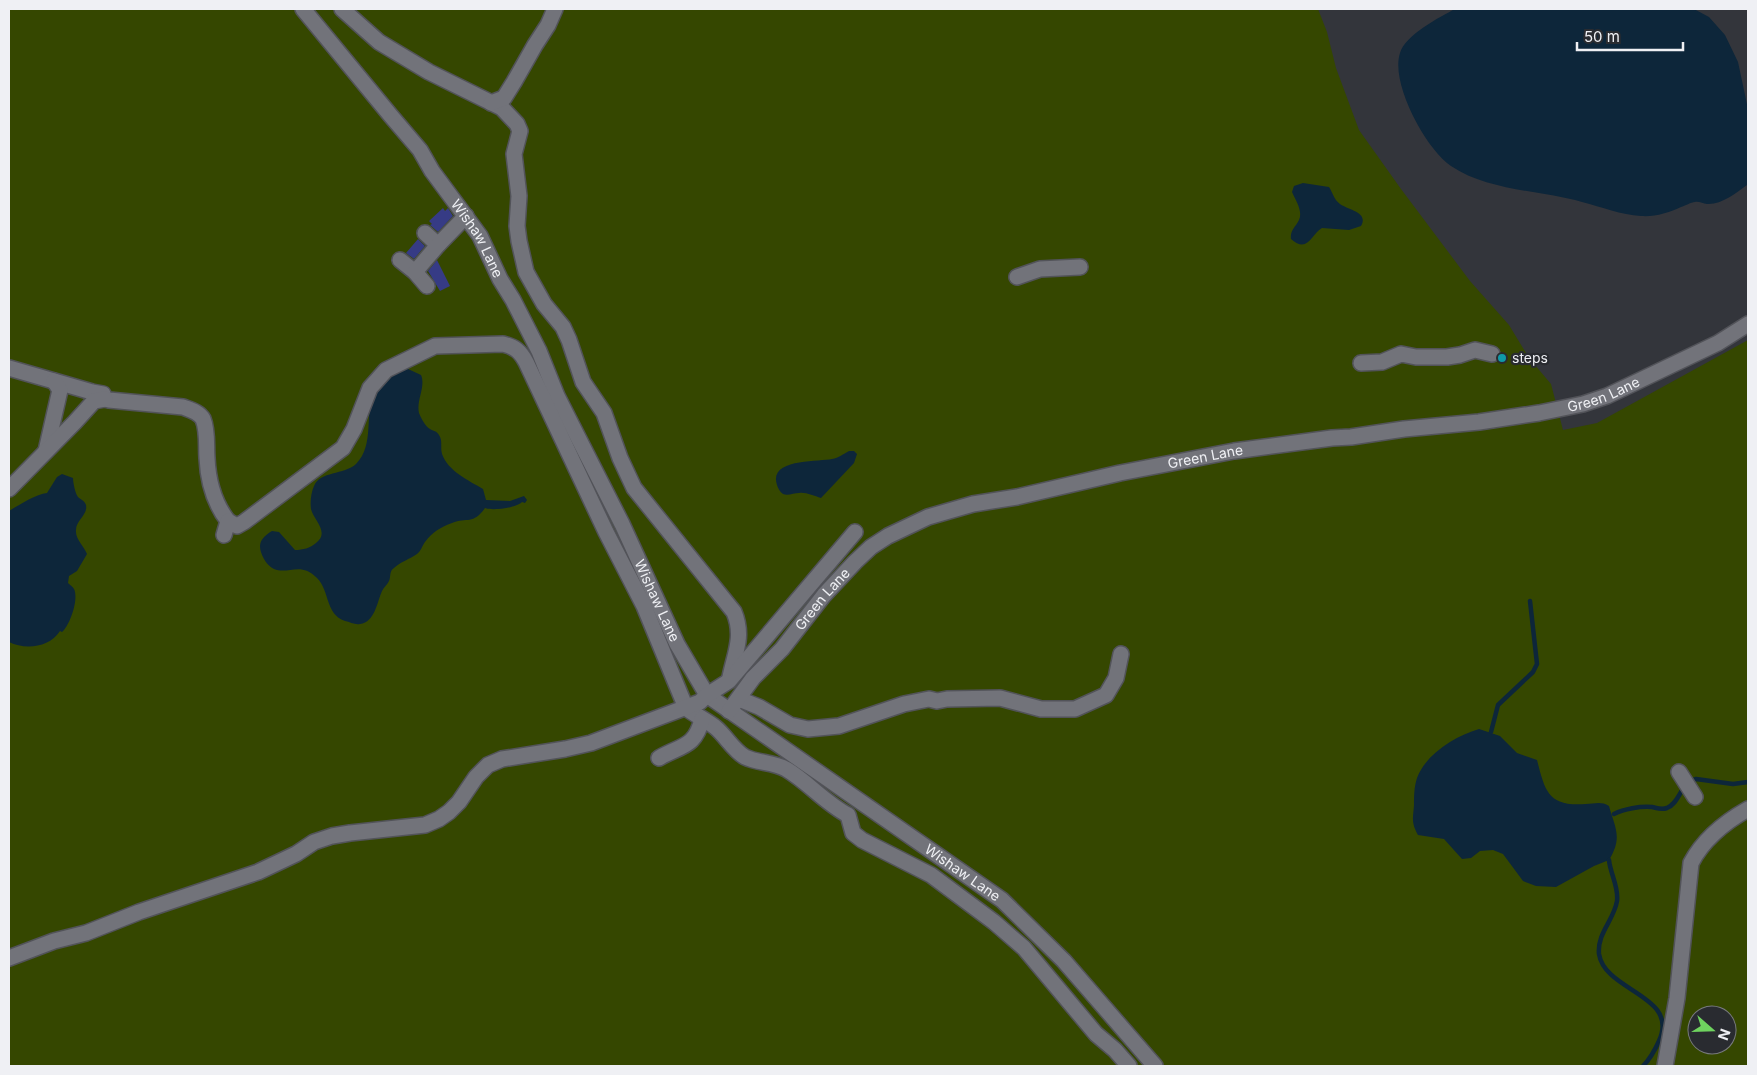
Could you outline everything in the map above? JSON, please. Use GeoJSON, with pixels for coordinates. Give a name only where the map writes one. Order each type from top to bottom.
{"type":"FeatureCollection","features":[{"type":"Feature","properties":{"kind":"street","name":"Wishaw Lane"},"geometry":{"type":"LineString","coordinates":[[304,9],[385,109],[407,133],[420,150],[432,171],[480,236],[500,279],[513,300],[538,351],[557,396],[622,524],[676,644],[706,695],[1002,900],[1064,962],[1155,1066]]}},
{"type":"Feature","properties":{"kind":"street"},"geometry":{"type":"LineString","coordinates":[[342,9],[379,42],[429,72],[502,108],[517,124],[520,131],[514,154],[514,166],[519,196],[519,241],[526,272],[544,304],[563,327],[583,382],[604,413],[620,458],[634,488],[734,612],[739,623],[740,637],[729,681]]}},
{"type":"Feature","properties":{"kind":"street"},"geometry":{"type":"LineString","coordinates":[[491,103],[504,98],[548,25],[555,9]]}},
{"type":"Feature","properties":{"kind":"street"},"geometry":{"type":"LineString","coordinates":[[415,272],[438,244],[466,216]]}},
{"type":"Feature","properties":{"kind":"street"},"geometry":{"type":"LineString","coordinates":[[425,233],[438,244]]}},
{"type":"Feature","properties":{"kind":"street"},"geometry":{"type":"LineString","coordinates":[[400,260],[415,272],[427,286]]}},
{"type":"Feature","properties":{"kind":"street"},"geometry":{"type":"LineString","coordinates":[[1017,277],[1040,269],[1080,266]]}},
{"type":"Feature","properties":{"kind":"street","name":"Green Lane"},"geometry":{"type":"LineString","coordinates":[[729,711],[752,678],[782,649],[824,595],[855,562],[888,536],[928,517],[980,502],[1017,497],[1101,477],[1234,451],[1404,429],[1480,422],[1574,406],[1607,396],[1718,343],[1748,324]]}},
{"type":"Feature","properties":{"kind":"street"},"geometry":{"type":"LineString","coordinates":[[9,368],[97,397],[183,407],[192,410],[203,420],[206,433],[210,484],[218,506],[232,523],[280,497],[343,448],[354,429],[370,388],[386,370],[435,346],[503,344],[513,346],[520,352],[526,362],[644,606],[686,708],[716,728],[737,751],[747,758],[772,763],[800,778],[838,810],[848,815],[853,832],[862,840],[931,875],[994,922],[1024,948],[1096,1034],[1115,1050],[1129,1066]]}},
{"type":"Feature","properties":{"kind":"street"},"geometry":{"type":"LineString","coordinates":[[1361,363],[1382,362],[1401,354],[1416,357],[1447,357],[1475,350],[1492,354]]}},
{"type":"Feature","properties":{"kind":"street"},"geometry":{"type":"LineString","coordinates":[[9,489],[46,451],[54,433],[60,385]]}},
{"type":"Feature","properties":{"kind":"street"},"geometry":{"type":"LineString","coordinates":[[54,433],[97,397]]}},
{"type":"Feature","properties":{"kind":"street"},"geometry":{"type":"LineString","coordinates":[[9,958],[54,941],[86,933],[139,912],[258,872],[323,839],[350,833],[425,825],[449,812],[459,802],[476,777],[488,765],[502,759],[591,743],[700,702],[706,695],[729,681],[856,532]]}},
{"type":"Feature","properties":{"kind":"street"},"geometry":{"type":"LineString","coordinates":[[739,699],[759,707],[790,725],[808,730],[839,726],[904,704],[929,699],[937,701],[947,699],[1000,698],[1041,709],[1075,709],[1106,695],[1116,678],[1121,654]]}},
{"type":"Feature","properties":{"kind":"street"},"geometry":{"type":"LineString","coordinates":[[659,758],[688,744],[695,738],[702,719]]}},
{"type":"Feature","properties":{"kind":"street"},"geometry":{"type":"LineString","coordinates":[[1679,772],[1695,797]]}},
{"type":"Feature","properties":{"kind":"street"},"geometry":{"type":"LineString","coordinates":[[1665,1066],[1677,998],[1691,863],[1701,847],[1721,826],[1748,809]]}},
{"type":"Feature","properties":{"kind":"green space"},"geometry":{"type":"Polygon","coordinates":[[[9,9],[1318,9],[1327,32],[1336,68],[1359,130],[1470,281],[1509,325],[1529,358],[1551,384],[1563,430],[1597,423],[1748,340],[1748,1066],[9,1066],[9,9]]]}},
{"type":"Feature","properties":{"kind":"water"},"geometry":{"type":"Polygon","coordinates":[[[1455,9],[1694,9],[1709,17],[1725,35],[1738,62],[1748,109],[1747,185],[1718,203],[1693,202],[1661,214],[1641,216],[1566,198],[1498,185],[1466,174],[1451,166],[1441,157],[1421,131],[1405,97],[1398,66],[1403,46],[1416,33],[1455,9]]]}},
{"type":"Feature","properties":{"kind":"water"},"geometry":{"type":"Polygon","coordinates":[[[1303,183],[1329,187],[1338,202],[1360,214],[1363,221],[1361,226],[1349,230],[1322,228],[1305,244],[1297,243],[1291,239],[1292,231],[1300,217],[1292,192],[1294,186],[1303,183]]]}},
{"type":"Feature","properties":{"kind":"water"},"geometry":{"type":"Polygon","coordinates":[[[402,369],[408,369],[421,375],[419,413],[426,426],[439,435],[442,454],[449,465],[459,474],[483,489],[486,500],[510,501],[524,496],[527,500],[525,503],[522,502],[510,507],[485,508],[473,519],[457,521],[437,530],[428,538],[417,554],[392,569],[389,581],[382,591],[375,611],[369,620],[360,624],[354,624],[339,618],[334,613],[321,583],[311,573],[300,569],[284,571],[270,566],[260,550],[260,543],[272,531],[279,532],[295,550],[309,547],[320,539],[322,535],[320,526],[311,509],[314,486],[321,478],[356,464],[365,448],[371,402],[374,394],[383,382],[402,369]]]}},
{"type":"Feature","properties":{"kind":"water"},"geometry":{"type":"Polygon","coordinates":[[[849,451],[854,451],[857,454],[854,463],[821,498],[804,493],[785,495],[779,489],[776,476],[780,470],[787,466],[807,461],[839,457],[849,451]]]}},
{"type":"Feature","properties":{"kind":"water"},"geometry":{"type":"Polygon","coordinates":[[[62,474],[73,478],[77,495],[86,505],[76,533],[87,554],[77,571],[69,576],[68,583],[74,588],[75,593],[73,612],[65,629],[62,632],[60,631],[50,641],[29,647],[15,645],[9,642],[9,511],[47,493],[57,477],[62,474]]]}},
{"type":"Feature","properties":{"kind":"water"},"geometry":{"type":"Polygon","coordinates":[[[1479,729],[1500,736],[1517,753],[1537,760],[1546,788],[1556,800],[1563,803],[1600,803],[1609,806],[1617,839],[1609,860],[1556,887],[1536,886],[1523,881],[1503,854],[1493,850],[1480,851],[1471,858],[1462,859],[1444,839],[1418,835],[1413,823],[1414,792],[1421,769],[1442,747],[1460,736],[1479,729]]]}},
{"type":"Feature","properties":{"kind":"building"},"geometry":{"type":"Polygon","coordinates":[[[443,208],[445,211],[448,208],[453,216],[438,232],[430,225],[432,224],[429,221],[443,208]]]}},
{"type":"Feature","properties":{"kind":"building"},"geometry":{"type":"Polygon","coordinates":[[[418,239],[425,246],[414,259],[406,253],[418,239]]]}},
{"type":"Feature","properties":{"kind":"building"},"geometry":{"type":"Polygon","coordinates":[[[437,260],[450,286],[440,291],[428,271],[437,260]]]}},
{"type":"Feature","properties":{"kind":"waterway"},"geometry":{"type":"LineString","coordinates":[[1491,732],[1498,705],[1533,672],[1537,664],[1530,601]]}},
{"type":"Feature","properties":{"kind":"waterway"},"geometry":{"type":"LineString","coordinates":[[1614,814],[1637,807],[1667,808],[1675,802],[1686,785],[1696,779],[1733,784],[1748,782]]}},
{"type":"Feature","properties":{"kind":"waterway"},"geometry":{"type":"LineString","coordinates":[[1609,860],[1617,891],[1617,901],[1613,914],[1603,933],[1599,954],[1604,967],[1614,977],[1651,1003],[1659,1013],[1663,1026],[1659,1041],[1643,1066]]}},
{"type":"Feature","properties":{"kind":"place","name":"steps"},"geometry":{"type":"Point","coordinates":[1502,358]}}]}
